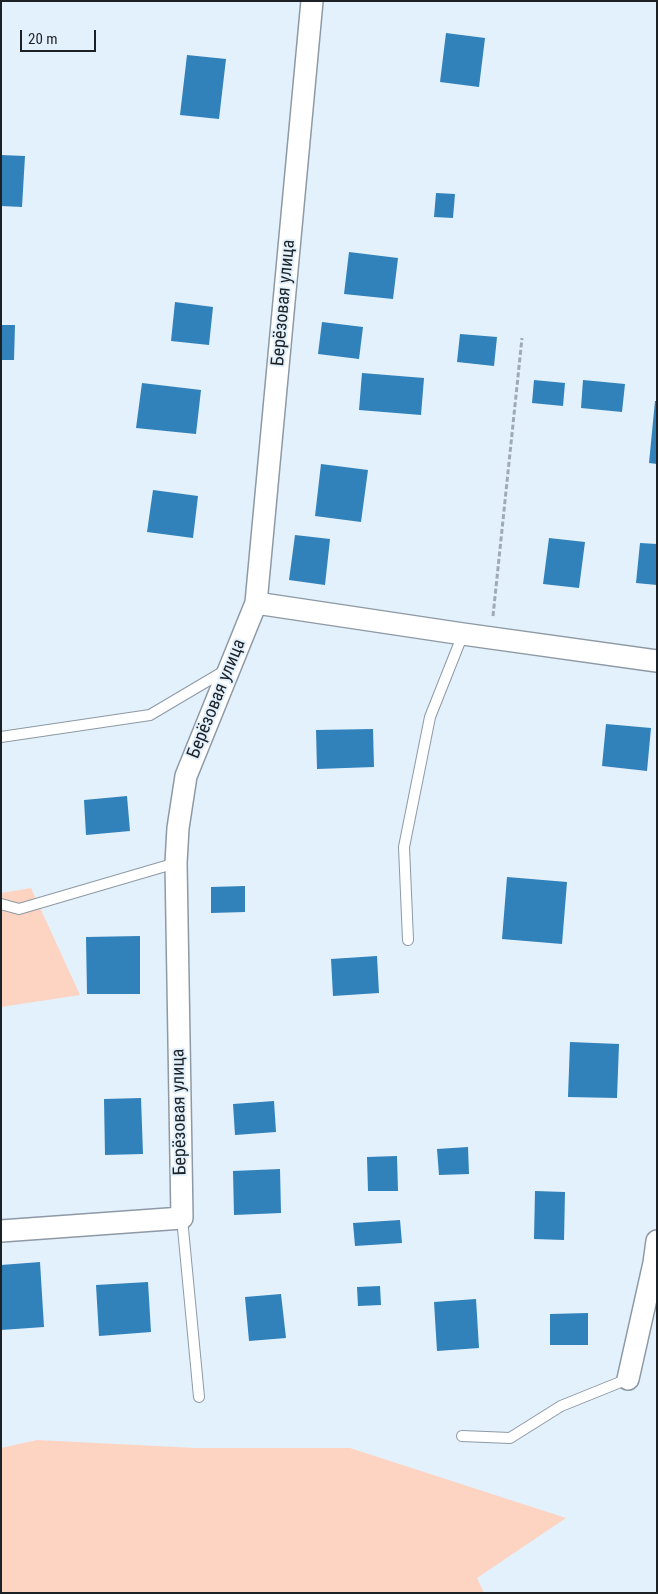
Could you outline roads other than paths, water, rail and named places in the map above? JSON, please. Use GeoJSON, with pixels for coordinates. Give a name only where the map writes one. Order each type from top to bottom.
{"type":"FeatureCollection","features":[{"type":"Feature","properties":{"kind":"street","name":"Берёзовая улица"},"geometry":{"type":"LineString","coordinates":[[182,1218],[176,863],[178,828],[186,776],[256,603],[312,1]]}},
{"type":"Feature","properties":{"kind":"street"},"geometry":{"type":"LineString","coordinates":[[256,603],[657,661]]}},
{"type":"Feature","properties":{"kind":"street"},"geometry":{"type":"LineString","coordinates":[[1,1231],[182,1218]]}},
{"type":"Feature","properties":{"kind":"street"},"geometry":{"type":"LineString","coordinates":[[628,1379],[654,1263],[657,1241]]}},
{"type":"Feature","properties":{"kind":"lane"},"geometry":{"type":"LineString","coordinates":[[408,940],[404,847],[430,717],[463,634]]}},
{"type":"Feature","properties":{"kind":"lane"},"geometry":{"type":"LineString","coordinates":[[1,737],[150,715],[230,667]]}},
{"type":"Feature","properties":{"kind":"lane"},"geometry":{"type":"LineString","coordinates":[[1,904],[19,909],[176,863]]}},
{"type":"Feature","properties":{"kind":"lane"},"geometry":{"type":"LineString","coordinates":[[182,1218],[199,1397]]}},
{"type":"Feature","properties":{"kind":"lane"},"geometry":{"type":"LineString","coordinates":[[462,1436],[510,1438],[561,1406],[628,1379]]}}]}
